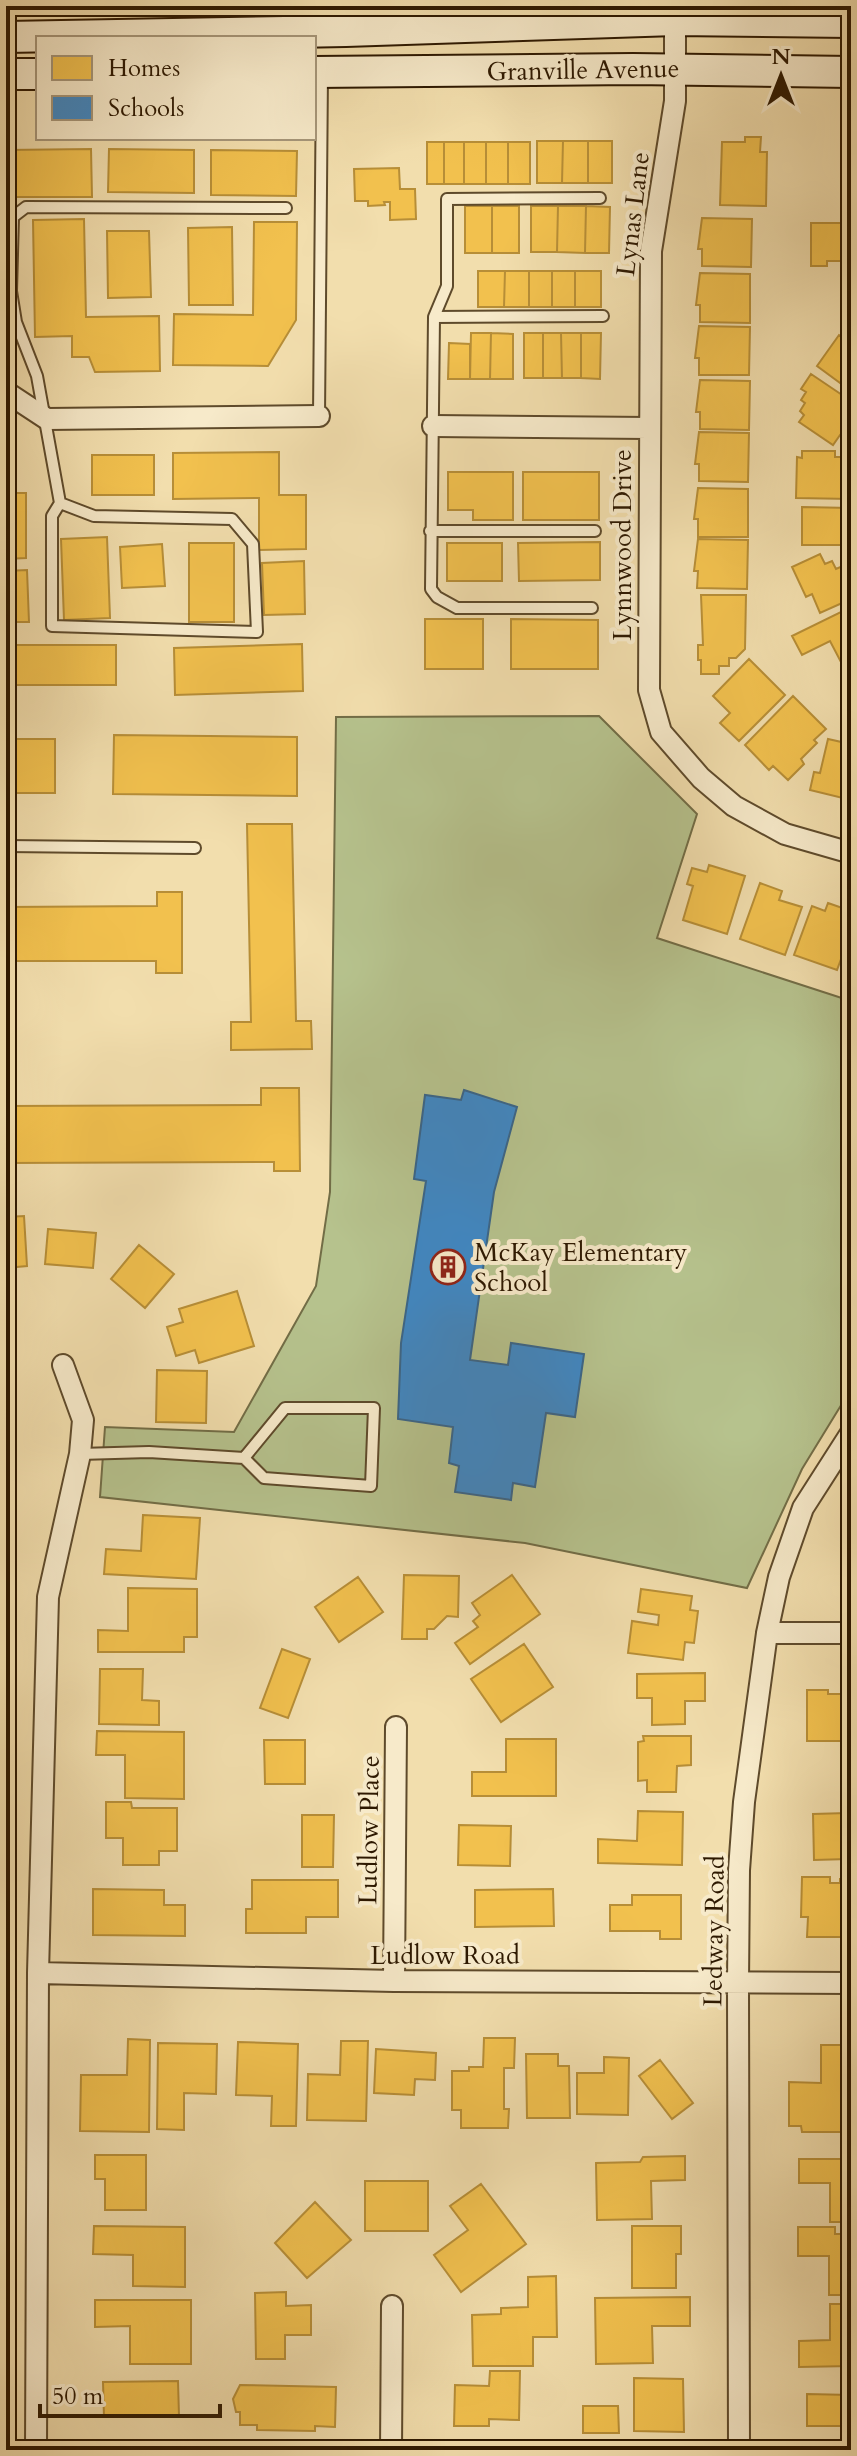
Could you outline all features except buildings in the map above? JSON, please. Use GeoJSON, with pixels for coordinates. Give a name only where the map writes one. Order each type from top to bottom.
{"type":"FeatureCollection","features":[{"type":"Feature","properties":{"kind":"main road","name":"Granville Avenue"},"geometry":{"type":"LineString","coordinates":[[63,36],[346,31],[675,13],[851,22]]}},
{"type":"Feature","properties":{"kind":"main road","name":"Granville Avenue"},"geometry":{"type":"LineString","coordinates":[[6,37],[36,36]]}},
{"type":"Feature","properties":{"kind":"main road","name":"Granville Avenue"},"geometry":{"type":"LineString","coordinates":[[318,72],[675,69],[851,72]]}},
{"type":"Feature","properties":{"kind":"main road"},"geometry":{"type":"LineString","coordinates":[[6,74],[36,74]]}},
{"type":"Feature","properties":{"kind":"street","name":"Lynas Lane"},"geometry":{"type":"LineString","coordinates":[[648,428],[651,251],[675,101],[675,13]]}},
{"type":"Feature","properties":{"kind":"street"},"geometry":{"type":"LineString","coordinates":[[6,392],[47,419],[319,416]]}},
{"type":"Feature","properties":{"kind":"street","name":"Lynnwood Drive"},"geometry":{"type":"LineString","coordinates":[[433,426],[648,428],[649,690],[661,732],[701,778],[734,806],[785,834],[851,853]]}},
{"type":"Feature","properties":{"kind":"street"},"geometry":{"type":"LineString","coordinates":[[36,2450],[38,1973],[48,1597],[80,1454],[83,1420],[63,1365]]}},
{"type":"Feature","properties":{"kind":"street","name":"Ledway Road"},"geometry":{"type":"LineString","coordinates":[[739,2450],[738,1983],[739,1870],[744,1802],[767,1633],[779,1577],[803,1508],[851,1433]]}},
{"type":"Feature","properties":{"kind":"street"},"geometry":{"type":"LineString","coordinates":[[767,1633],[851,1633]]}},
{"type":"Feature","properties":{"kind":"street","name":"Ludlow Place"},"geometry":{"type":"LineString","coordinates":[[394,1981],[396,1727]]}},
{"type":"Feature","properties":{"kind":"street","name":"Ludlow Road"},"geometry":{"type":"LineString","coordinates":[[38,1973],[394,1981],[851,1983]]}},
{"type":"Feature","properties":{"kind":"street"},"geometry":{"type":"LineString","coordinates":[[391,2450],[392,2306]]}},
{"type":"Feature","properties":{"kind":"lane"},"geometry":{"type":"LineString","coordinates":[[318,72],[319,416]]}},
{"type":"Feature","properties":{"kind":"lane"},"geometry":{"type":"LineString","coordinates":[[592,608],[457,608],[437,597],[431,589],[434,317],[447,286],[447,199],[600,198]]}},
{"type":"Feature","properties":{"kind":"lane"},"geometry":{"type":"LineString","coordinates":[[60,503],[94,516],[232,519],[253,544],[257,632],[52,626],[52,516],[60,503],[37,376],[16,322],[11,291],[10,214],[26,207],[286,208]]}},
{"type":"Feature","properties":{"kind":"lane"},"geometry":{"type":"LineString","coordinates":[[434,317],[603,316]]}},
{"type":"Feature","properties":{"kind":"lane"},"geometry":{"type":"LineString","coordinates":[[430,531],[595,531]]}},
{"type":"Feature","properties":{"kind":"lane"},"geometry":{"type":"LineString","coordinates":[[6,846],[195,848]]}},
{"type":"Feature","properties":{"kind":"lane"},"geometry":{"type":"LineString","coordinates":[[80,1454],[149,1452],[244,1458],[264,1478],[371,1486],[374,1408],[285,1408],[244,1458]]}},
{"type":"Feature","properties":{"kind":"green space"},"geometry":{"type":"Polygon","coordinates":[[[599,716],[697,814],[657,938],[851,1001],[851,1389],[802,1469],[747,1588],[525,1543],[100,1497],[105,1427],[234,1432],[316,1286],[330,1192],[336,717],[599,716]]]}},
{"type":"Feature","properties":{"kind":"place","name":"McKay Elementary School"},"geometry":{"type":"Point","coordinates":[448,1267]}}]}
